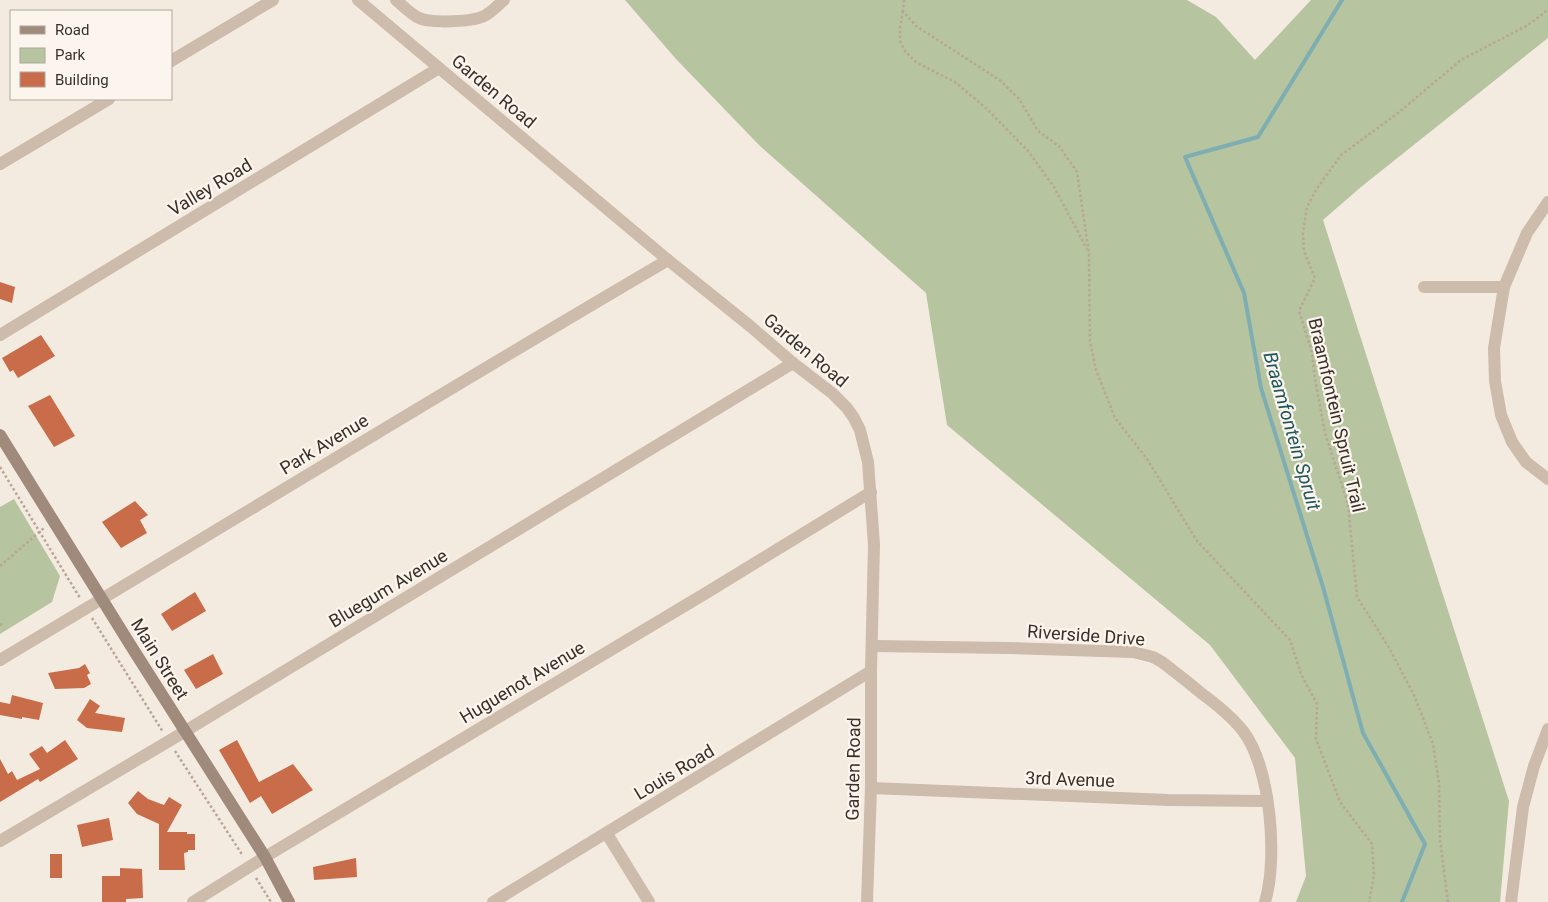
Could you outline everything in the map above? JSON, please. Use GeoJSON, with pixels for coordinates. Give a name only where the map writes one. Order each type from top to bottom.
{"type":"FeatureCollection","features":[{"type":"Feature","properties":{"kind":"street"},"geometry":{"type":"LineString","coordinates":[[172,60],[273,0]]}},
{"type":"Feature","properties":{"kind":"street","name":"Garden Road"},"geometry":{"type":"LineString","coordinates":[[358,0],[668,260],[839,399],[854,418],[864,444],[874,545],[871,788],[867,902]]}},
{"type":"Feature","properties":{"kind":"street"},"geometry":{"type":"LineString","coordinates":[[396,0],[416,16],[430,21],[481,18],[504,0]]}},
{"type":"Feature","properties":{"kind":"street","name":"Valley Road"},"geometry":{"type":"LineString","coordinates":[[0,335],[439,68]]}},
{"type":"Feature","properties":{"kind":"street"},"geometry":{"type":"LineString","coordinates":[[0,164],[107,100]]}},
{"type":"Feature","properties":{"kind":"street"},"geometry":{"type":"LineString","coordinates":[[1548,202],[1527,233],[1504,287],[1494,348],[1495,381],[1501,414],[1512,442],[1526,462],[1548,479]]}},
{"type":"Feature","properties":{"kind":"street","name":"Park Avenue"},"geometry":{"type":"LineString","coordinates":[[0,660],[522,345],[668,260]]}},
{"type":"Feature","properties":{"kind":"street"},"geometry":{"type":"LineString","coordinates":[[1424,287],[1504,287]]}},
{"type":"Feature","properties":{"kind":"street","name":"Bluegum Avenue"},"geometry":{"type":"LineString","coordinates":[[0,841],[652,450],[793,363]]}},
{"type":"Feature","properties":{"kind":"street","name":"Main Street"},"geometry":{"type":"LineString","coordinates":[[0,435],[184,731],[265,857],[289,902]]}},
{"type":"Feature","properties":{"kind":"street","name":"Huguenot Avenue"},"geometry":{"type":"LineString","coordinates":[[193,902],[870,492]]}},
{"type":"Feature","properties":{"kind":"street","name":"Riverside Drive"},"geometry":{"type":"LineString","coordinates":[[873,646],[1133,652],[1153,657],[1170,668],[1214,703],[1244,732],[1260,765],[1265,784],[1272,846],[1268,893],[1265,902]]}},
{"type":"Feature","properties":{"kind":"street","name":"Louis Road"},"geometry":{"type":"LineString","coordinates":[[493,902],[871,671]]}},
{"type":"Feature","properties":{"kind":"street"},"geometry":{"type":"LineString","coordinates":[[1511,902],[1523,807],[1534,766],[1548,729]]}},
{"type":"Feature","properties":{"kind":"street","name":"3rd Avenue"},"geometry":{"type":"LineString","coordinates":[[871,788],[1159,800],[1267,801]]}},
{"type":"Feature","properties":{"kind":"street"},"geometry":{"type":"LineString","coordinates":[[607,834],[649,902]]}},
{"type":"Feature","properties":{"kind":"path"},"geometry":{"type":"LineString","coordinates":[[904,0],[900,41],[905,51],[917,63],[955,82],[986,108],[1028,151],[1054,187],[1089,253]]}},
{"type":"Feature","properties":{"kind":"path","name":"Braamfontein Spruit Trail"},"geometry":{"type":"LineString","coordinates":[[1448,902],[1447,881],[1440,840],[1438,783],[1433,744],[1414,695],[1388,646],[1357,598],[1348,504],[1325,433],[1312,352],[1299,311],[1315,278],[1304,250],[1303,233],[1307,207],[1316,190],[1341,155],[1398,113],[1461,60],[1528,25],[1548,10]]}},
{"type":"Feature","properties":{"kind":"path"},"geometry":{"type":"LineString","coordinates":[[903,11],[916,26],[1001,81],[1019,99],[1038,131],[1059,146],[1077,172],[1089,253],[1090,341],[1096,370],[1115,418],[1147,459],[1197,541],[1290,640],[1301,674],[1317,704],[1316,739],[1340,802],[1372,844],[1374,875],[1369,902]]}},
{"type":"Feature","properties":{"kind":"path"},"geometry":{"type":"LineString","coordinates":[[0,467],[86,609],[271,902]]}},
{"type":"Feature","properties":{"kind":"path"},"geometry":{"type":"LineString","coordinates":[[0,566],[53,521]]}},
{"type":"Feature","properties":{"kind":"green space"},"geometry":{"type":"Polygon","coordinates":[[[625,0],[1187,0],[1216,17],[1255,60],[1311,0],[1548,0],[1548,38],[1361,187],[1323,220],[1509,801],[1500,902],[1296,902],[1306,876],[1295,758],[1210,645],[947,425],[926,293],[760,146],[676,59],[625,0]]]}},
{"type":"Feature","properties":{"kind":"green space"},"geometry":{"type":"Polygon","coordinates":[[[14,499],[60,576],[52,602],[0,634],[0,507],[14,499]]]}},
{"type":"Feature","properties":{"kind":"building"},"geometry":{"type":"Polygon","coordinates":[[[0,282],[15,287],[12,303],[0,299],[0,282]]]}},
{"type":"Feature","properties":{"kind":"building"},"geometry":{"type":"Polygon","coordinates":[[[41,335],[55,356],[18,378],[13,370],[10,372],[2,358],[41,335]]]}},
{"type":"Feature","properties":{"kind":"building"},"geometry":{"type":"Polygon","coordinates":[[[50,395],[75,436],[54,447],[28,406],[50,395]]]}},
{"type":"Feature","properties":{"kind":"building"},"geometry":{"type":"Polygon","coordinates":[[[135,501],[148,515],[140,520],[147,533],[121,548],[102,522],[135,501]]]}},
{"type":"Feature","properties":{"kind":"building"},"geometry":{"type":"Polygon","coordinates":[[[195,592],[206,611],[172,631],[161,614],[195,592]]]}},
{"type":"Feature","properties":{"kind":"building"},"geometry":{"type":"Polygon","coordinates":[[[213,654],[223,674],[196,689],[184,670],[213,654]]]}},
{"type":"Feature","properties":{"kind":"building"},"geometry":{"type":"Polygon","coordinates":[[[85,664],[90,673],[87,675],[91,684],[84,688],[55,689],[48,673],[79,668],[85,664]]]}},
{"type":"Feature","properties":{"kind":"building"},"geometry":{"type":"Polygon","coordinates":[[[12,695],[43,703],[39,720],[0,715],[0,702],[10,704],[12,695]]]}},
{"type":"Feature","properties":{"kind":"building"},"geometry":{"type":"Polygon","coordinates":[[[90,699],[100,706],[95,713],[125,718],[122,732],[87,728],[77,720],[90,699]]]}},
{"type":"Feature","properties":{"kind":"building"},"geometry":{"type":"Polygon","coordinates":[[[65,740],[78,759],[40,782],[38,779],[0,802],[0,759],[8,774],[12,771],[17,780],[40,769],[29,754],[42,746],[47,753],[65,740]]]}},
{"type":"Feature","properties":{"kind":"building"},"geometry":{"type":"Polygon","coordinates":[[[237,740],[259,782],[293,764],[313,790],[272,814],[261,796],[250,803],[219,750],[237,740]]]}},
{"type":"Feature","properties":{"kind":"building"},"geometry":{"type":"Polygon","coordinates":[[[138,791],[148,799],[164,805],[169,797],[182,805],[167,832],[195,834],[195,850],[188,850],[188,852],[184,853],[185,870],[159,870],[159,824],[137,814],[128,803],[138,791]]]}},
{"type":"Feature","properties":{"kind":"building"},"geometry":{"type":"Polygon","coordinates":[[[109,818],[113,840],[82,847],[77,825],[109,818]]]}},
{"type":"Feature","properties":{"kind":"building"},"geometry":{"type":"Polygon","coordinates":[[[50,854],[62,854],[62,878],[50,878],[50,854]]]}},
{"type":"Feature","properties":{"kind":"building"},"geometry":{"type":"Polygon","coordinates":[[[356,858],[357,877],[314,880],[313,867],[356,858]]]}},
{"type":"Feature","properties":{"kind":"building"},"geometry":{"type":"Polygon","coordinates":[[[120,868],[142,869],[143,898],[126,899],[126,902],[102,902],[102,876],[120,876],[120,868]]]}},
{"type":"Feature","properties":{"kind":"waterway","name":"Braamfontein Spruit"},"geometry":{"type":"LineString","coordinates":[[1342,0],[1258,137],[1185,157],[1244,293],[1261,388],[1323,587],[1363,733],[1425,844],[1402,902]]}}]}
